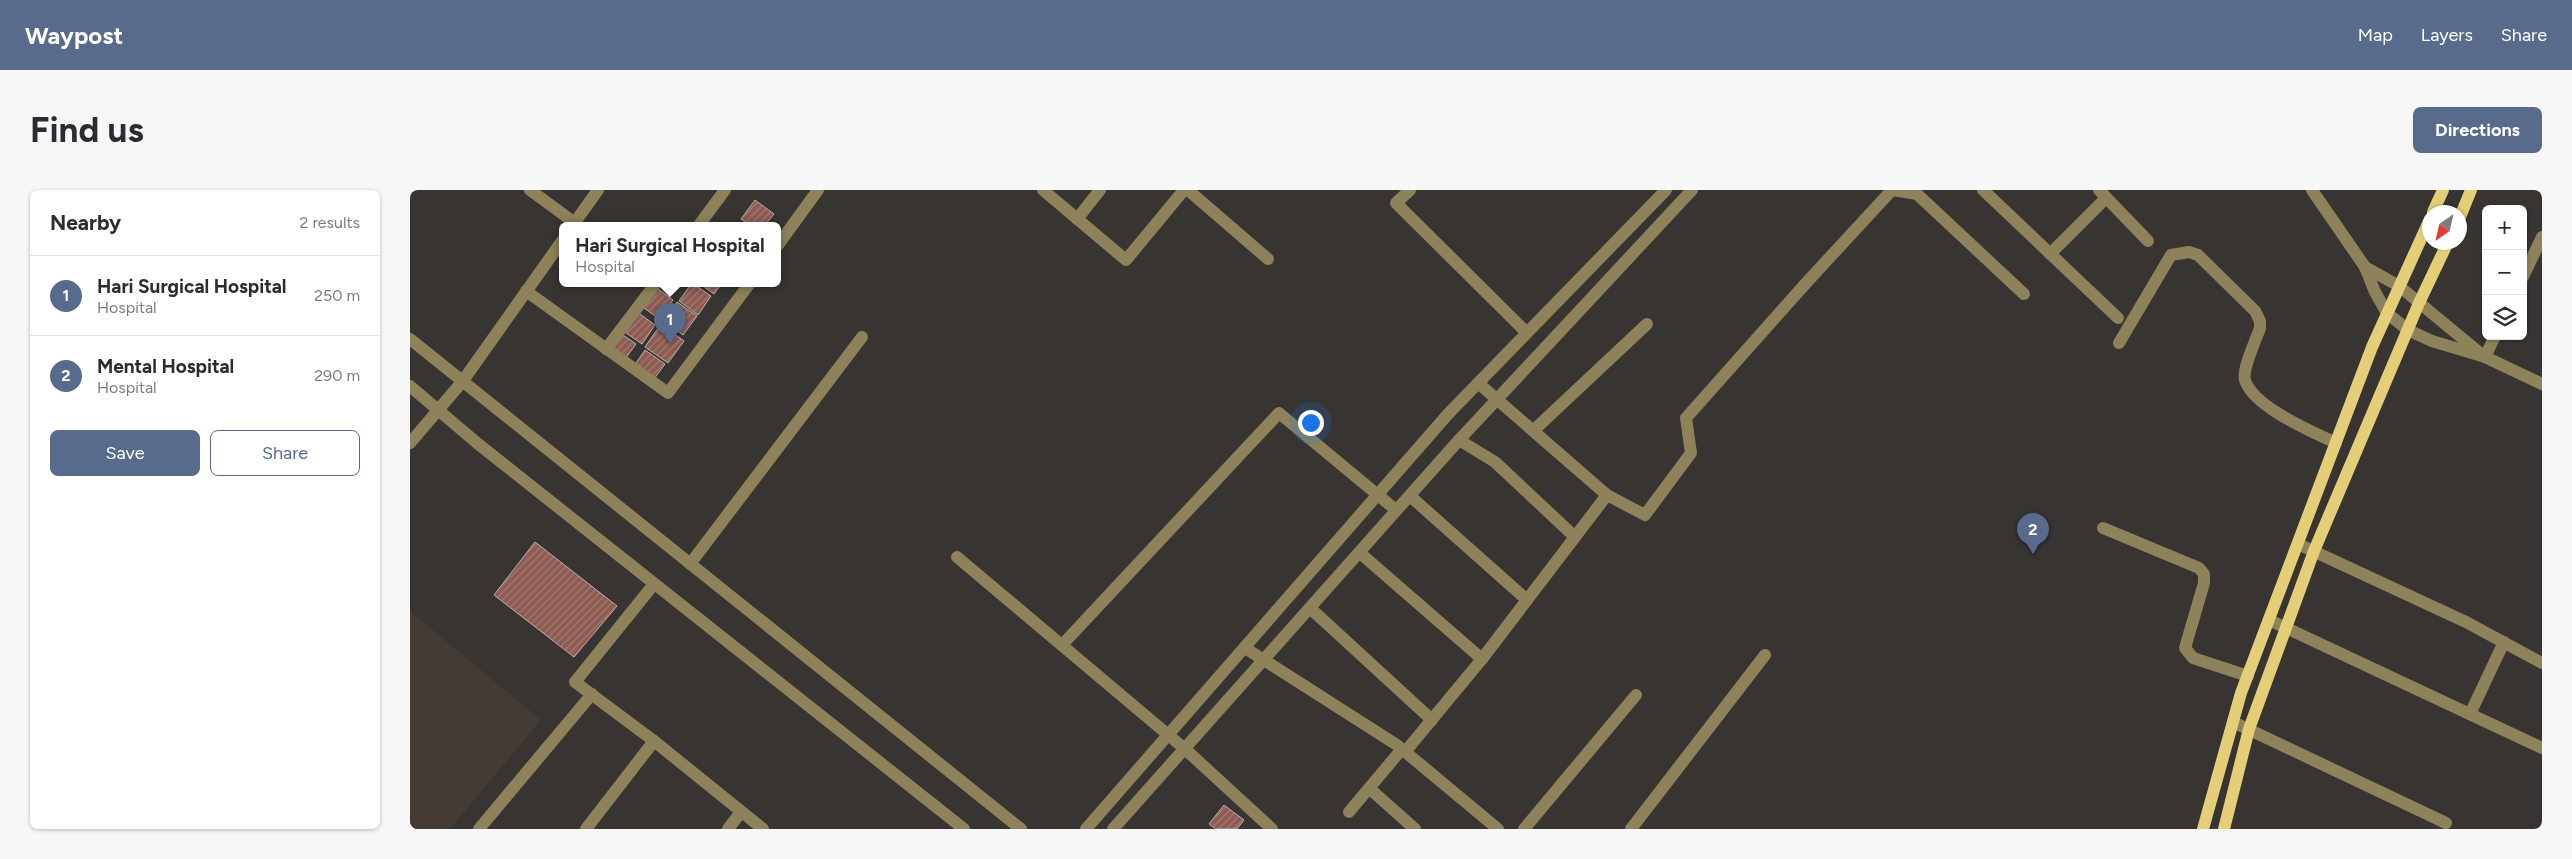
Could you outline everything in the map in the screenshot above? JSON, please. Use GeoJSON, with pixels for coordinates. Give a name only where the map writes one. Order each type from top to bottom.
{"type":"FeatureCollection","features":[{"type":"Feature","properties":{"kind":"main road"},"geometry":{"type":"LineString","coordinates":[[2436,205],[2443,190]]}},
{"type":"Feature","properties":{"kind":"main road"},"geometry":{"type":"LineString","coordinates":[[2465,205],[2471,190]]}},
{"type":"Feature","properties":{"kind":"main road"},"geometry":{"type":"LineString","coordinates":[[2203,829],[2248,676],[2387,313],[2422,236]]}},
{"type":"Feature","properties":{"kind":"main road"},"geometry":{"type":"LineString","coordinates":[[2224,829],[2249,730],[2285,627],[2314,551],[2408,330],[2444,250]]}},
{"type":"Feature","properties":{"kind":"street"},"geometry":{"type":"LineString","coordinates":[[530,190],[571,222]]}},
{"type":"Feature","properties":{"kind":"street"},"geometry":{"type":"LineString","coordinates":[[575,222],[598,190]]}},
{"type":"Feature","properties":{"kind":"street"},"geometry":{"type":"LineString","coordinates":[[701,222],[725,190]]}},
{"type":"Feature","properties":{"kind":"street"},"geometry":{"type":"LineString","coordinates":[[781,241],[818,190]]}},
{"type":"Feature","properties":{"kind":"street"},"geometry":{"type":"LineString","coordinates":[[1043,190],[1126,260],[1184,190]]}},
{"type":"Feature","properties":{"kind":"street"},"geometry":{"type":"LineString","coordinates":[[1078,219],[1100,190]]}},
{"type":"Feature","properties":{"kind":"street"},"geometry":{"type":"LineString","coordinates":[[1188,190],[1268,259]]}},
{"type":"Feature","properties":{"kind":"street"},"geometry":{"type":"LineString","coordinates":[[1086,829],[1341,539],[1378,492],[1526,332],[1666,190]]}},
{"type":"Feature","properties":{"kind":"street"},"geometry":{"type":"LineString","coordinates":[[1114,829],[1459,440],[1692,190]]}},
{"type":"Feature","properties":{"kind":"street"},"geometry":{"type":"LineString","coordinates":[[1478,383],[1607,495],[1645,515],[1691,453],[1686,418],[1807,282],[1893,190],[1916,194],[2024,294]]}},
{"type":"Feature","properties":{"kind":"street"},"geometry":{"type":"LineString","coordinates":[[1983,190],[2118,318]]}},
{"type":"Feature","properties":{"kind":"street"},"geometry":{"type":"LineString","coordinates":[[2312,190],[2365,267],[2375,292],[2387,313],[2408,330],[2432,341],[2486,357],[2542,384]]}},
{"type":"Feature","properties":{"kind":"street"},"geometry":{"type":"LineString","coordinates":[[1405,191],[1396,203],[1526,332]]}},
{"type":"Feature","properties":{"kind":"street"},"geometry":{"type":"LineString","coordinates":[[2050,254],[2102,194],[2148,241]]}},
{"type":"Feature","properties":{"kind":"street"},"geometry":{"type":"LineString","coordinates":[[2527,269],[2542,237]]}},
{"type":"Feature","properties":{"kind":"street"},"geometry":{"type":"LineString","coordinates":[[410,444],[462,382],[559,245]]}},
{"type":"Feature","properties":{"kind":"street"},"geometry":{"type":"LineString","coordinates":[[2119,343],[2171,255],[2189,252],[2198,255],[2255,311],[2260,321],[2260,328],[2246,369],[2245,380],[2255,394],[2279,415],[2336,443]]}},
{"type":"Feature","properties":{"kind":"street"},"geometry":{"type":"LineString","coordinates":[[2365,267],[2399,286],[2486,357]]}},
{"type":"Feature","properties":{"kind":"street"},"geometry":{"type":"LineString","coordinates":[[606,349],[653,287]]}},
{"type":"Feature","properties":{"kind":"street"},"geometry":{"type":"LineString","coordinates":[[526,291],[668,393],[747,287]]}},
{"type":"Feature","properties":{"kind":"street"},"geometry":{"type":"LineString","coordinates":[[1534,430],[1648,324]]}},
{"type":"Feature","properties":{"kind":"street"},"geometry":{"type":"LineString","coordinates":[[690,564],[862,337]]}},
{"type":"Feature","properties":{"kind":"street"},"geometry":{"type":"LineString","coordinates":[[410,340],[1021,829]]}},
{"type":"Feature","properties":{"kind":"street"},"geometry":{"type":"LineString","coordinates":[[2486,357],[2493,340]]}},
{"type":"Feature","properties":{"kind":"street"},"geometry":{"type":"LineString","coordinates":[[410,386],[950,825],[964,829]]}},
{"type":"Feature","properties":{"kind":"street"},"geometry":{"type":"LineString","coordinates":[[1062,646],[1279,413],[1378,492],[1396,510]]}},
{"type":"Feature","properties":{"kind":"street"},"geometry":{"type":"LineString","coordinates":[[1459,440],[1495,462],[1575,537]]}},
{"type":"Feature","properties":{"kind":"street"},"geometry":{"type":"LineString","coordinates":[[1349,812],[1432,720],[1482,659],[1607,495]]}},
{"type":"Feature","properties":{"kind":"street"},"geometry":{"type":"LineString","coordinates":[[1410,496],[1527,600]]}},
{"type":"Feature","properties":{"kind":"street"},"geometry":{"type":"LineString","coordinates":[[2103,528],[2199,568],[2204,574],[2204,583],[2185,648],[2193,658],[2248,676]]}},
{"type":"Feature","properties":{"kind":"street"},"geometry":{"type":"LineString","coordinates":[[2298,544],[2466,622],[2542,663]]}},
{"type":"Feature","properties":{"kind":"street"},"geometry":{"type":"LineString","coordinates":[[1360,553],[1482,659]]}},
{"type":"Feature","properties":{"kind":"street"},"geometry":{"type":"LineString","coordinates":[[957,557],[1185,748],[1272,829]]}},
{"type":"Feature","properties":{"kind":"street"},"geometry":{"type":"LineString","coordinates":[[654,584],[576,682],[654,741],[763,829]]}},
{"type":"Feature","properties":{"kind":"street"},"geometry":{"type":"LineString","coordinates":[[1310,608],[1432,720]]}},
{"type":"Feature","properties":{"kind":"street"},"geometry":{"type":"LineString","coordinates":[[2269,620],[2542,748]]}},
{"type":"Feature","properties":{"kind":"street"},"geometry":{"type":"LineString","coordinates":[[2470,714],[2504,642]]}},
{"type":"Feature","properties":{"kind":"street"},"geometry":{"type":"LineString","coordinates":[[1246,648],[1263,661],[1404,751],[1498,829]]}},
{"type":"Feature","properties":{"kind":"street"},"geometry":{"type":"LineString","coordinates":[[1631,829],[1765,655]]}},
{"type":"Feature","properties":{"kind":"street"},"geometry":{"type":"LineString","coordinates":[[479,829],[592,694]]}},
{"type":"Feature","properties":{"kind":"street"},"geometry":{"type":"LineString","coordinates":[[1524,829],[1636,695]]}},
{"type":"Feature","properties":{"kind":"street"},"geometry":{"type":"LineString","coordinates":[[2233,722],[2446,823]]}},
{"type":"Feature","properties":{"kind":"street"},"geometry":{"type":"LineString","coordinates":[[586,829],[654,741]]}},
{"type":"Feature","properties":{"kind":"street"},"geometry":{"type":"LineString","coordinates":[[1370,789],[1414,829]]}},
{"type":"Feature","properties":{"kind":"street"},"geometry":{"type":"LineString","coordinates":[[728,829],[742,812]]}},
{"type":"Feature","properties":{"kind":"shaded area"},"geometry":{"type":"Polygon","coordinates":[[[410,611],[541,720],[450,829],[410,829],[410,611]]]}},
{"type":"Feature","properties":{"kind":"building"},"geometry":{"type":"Polygon","coordinates":[[[755,200],[774,214],[767,222],[746,222],[741,219],[755,200]]]}},
{"type":"Feature","properties":{"kind":"building"},"geometry":{"type":"Polygon","coordinates":[[[653,287],[673,300],[659,319],[640,305],[653,287]]]}},
{"type":"Feature","properties":{"kind":"building"},"geometry":{"type":"Polygon","coordinates":[[[689,287],[698,287],[711,296],[698,315],[679,301],[689,287]]]}},
{"type":"Feature","properties":{"kind":"building"},"geometry":{"type":"Polygon","coordinates":[[[704,287],[719,287],[714,294],[704,287]]]}},
{"type":"Feature","properties":{"kind":"building"},"geometry":{"type":"Polygon","coordinates":[[[677,302],[697,316],[683,335],[664,321],[677,302]]]}},
{"type":"Feature","properties":{"kind":"building"},"geometry":{"type":"Polygon","coordinates":[[[636,311],[655,325],[642,344],[622,330],[636,311]]]}},
{"type":"Feature","properties":{"kind":"building"},"geometry":{"type":"Polygon","coordinates":[[[661,324],[684,341],[668,363],[645,347],[661,324]]]}},
{"type":"Feature","properties":{"kind":"building"},"geometry":{"type":"Polygon","coordinates":[[[617,331],[636,344],[622,363],[603,349],[617,331]]]}},
{"type":"Feature","properties":{"kind":"building"},"geometry":{"type":"Polygon","coordinates":[[[645,350],[665,364],[651,383],[632,369],[645,350]]]}},
{"type":"Feature","properties":{"kind":"building"},"geometry":{"type":"Polygon","coordinates":[[[535,542],[617,606],[574,657],[494,595],[535,542]]]}},
{"type":"Feature","properties":{"kind":"building"},"geometry":{"type":"Polygon","coordinates":[[[1224,805],[1244,820],[1237,829],[1216,829],[1209,824],[1224,805]]]}},
{"type":"Feature","properties":{"kind":"place","name":"Hari Surgical Hospital"},"geometry":{"type":"Point","coordinates":[670,344]}},
{"type":"Feature","properties":{"kind":"place","name":"Mental Hospital"},"geometry":{"type":"Point","coordinates":[2033,554]}}]}
